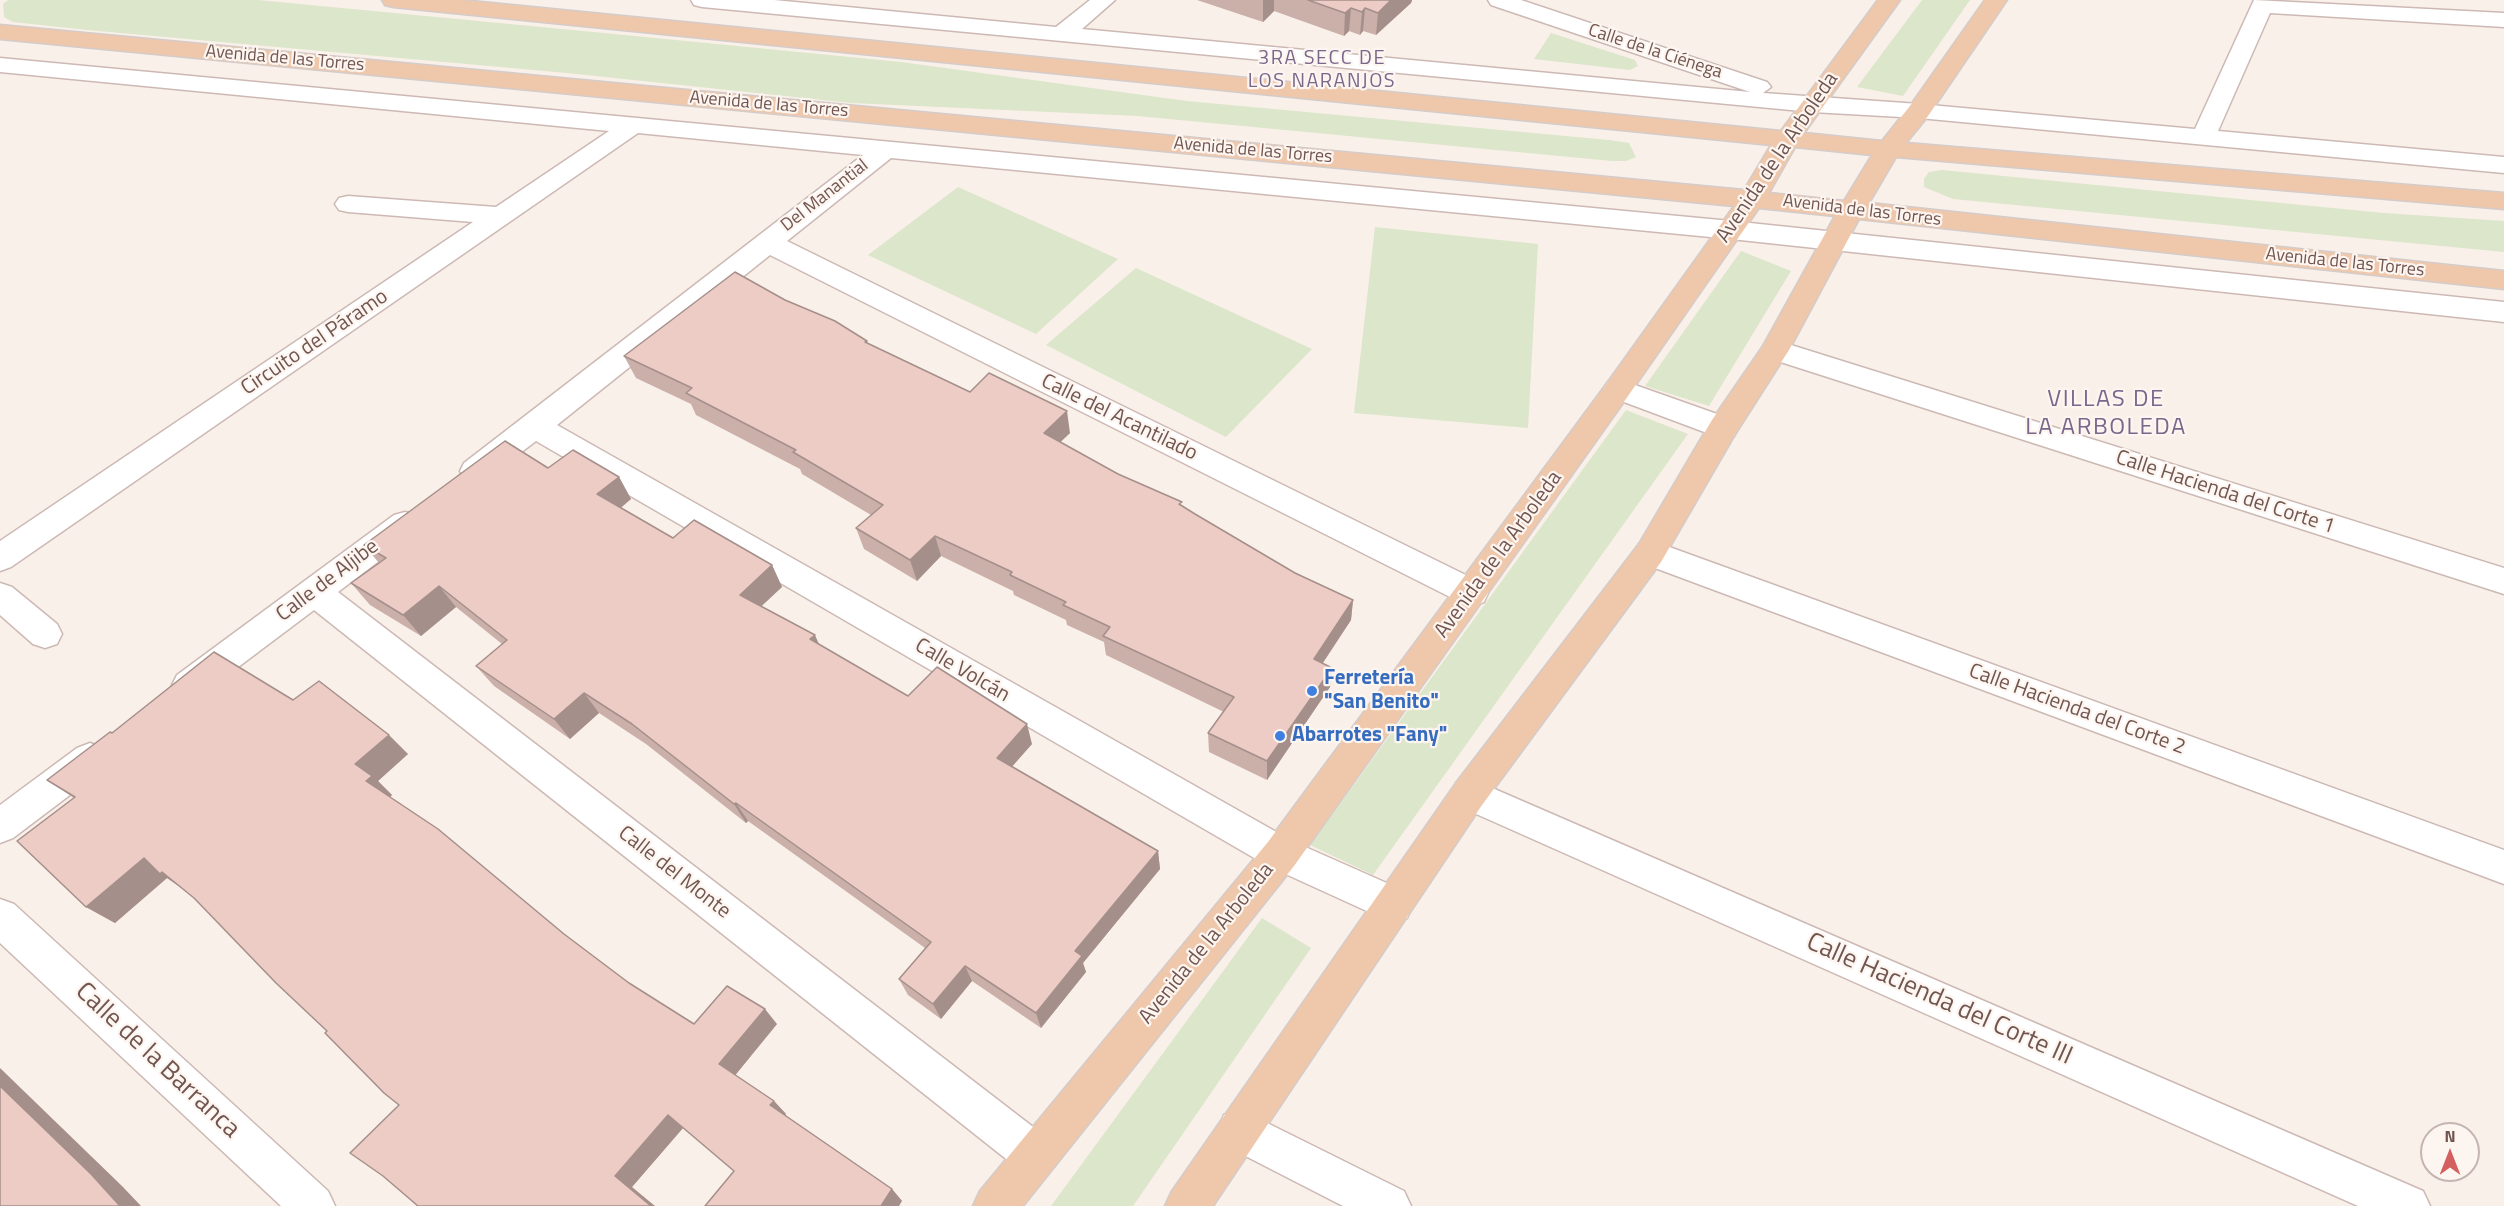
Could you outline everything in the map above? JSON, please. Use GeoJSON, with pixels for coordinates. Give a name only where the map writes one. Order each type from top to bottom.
{"type":"FeatureCollection","features":[{"type":"Feature","properties":{"kind":"main road"},"geometry":{"type":"LineString","coordinates":[[393,0],[1888,149],[2504,201]]}},
{"type":"Feature","properties":{"kind":"main road","name":"Avenida de la Arboleda"},"geometry":{"type":"LineString","coordinates":[[995,1206],[1281,854],[1618,389],[1731,230],[1788,138],[1889,0]]}},
{"type":"Feature","properties":{"kind":"main road"},"geometry":{"type":"LineString","coordinates":[[1187,1206],[1469,794],[1650,553],[1723,428],[1775,350],[1833,241],[1888,149],[1919,111],[1996,0]]}},
{"type":"Feature","properties":{"kind":"main road","name":"Avenida de las Torres"},"geometry":{"type":"LineString","coordinates":[[0,32],[1752,198],[1851,211],[2504,280]]}},
{"type":"Feature","properties":{"kind":"street"},"geometry":{"type":"LineString","coordinates":[[702,0],[867,8],[1061,34],[1812,105],[1919,111],[2504,165]]}},
{"type":"Feature","properties":{"kind":"street"},"geometry":{"type":"LineString","coordinates":[[1061,34],[1104,0]]}},
{"type":"Feature","properties":{"kind":"street","name":"Calle de la Ciénega"},"geometry":{"type":"LineString","coordinates":[[1499,0],[1812,105]]}},
{"type":"Feature","properties":{"kind":"street"},"geometry":{"type":"LineString","coordinates":[[2203,138],[2264,3],[2504,20]]}},
{"type":"Feature","properties":{"kind":"street","name":"Avenida de las Torres"},"geometry":{"type":"LineString","coordinates":[[0,65],[631,127],[1731,230],[2504,312]]}},
{"type":"Feature","properties":{"kind":"street","name":"Circuito del Páramo"},"geometry":{"type":"LineString","coordinates":[[0,558],[631,127]]}},
{"type":"Feature","properties":{"kind":"street","name":"Del Manantial"},"geometry":{"type":"LineString","coordinates":[[766,242],[884,151]]}},
{"type":"Feature","properties":{"kind":"street"},"geometry":{"type":"LineString","coordinates":[[348,204],[501,216]]}},
{"type":"Feature","properties":{"kind":"street"},"geometry":{"type":"LineString","coordinates":[[452,488],[535,426],[766,242]]}},
{"type":"Feature","properties":{"kind":"street","name":"Calle del Acantilado"},"geometry":{"type":"LineString","coordinates":[[766,242],[1472,593]]}},
{"type":"Feature","properties":{"kind":"street","name":"Calle Hacienda del Corte 1"},"geometry":{"type":"LineString","coordinates":[[1775,350],[2504,581]]}},
{"type":"Feature","properties":{"kind":"street"},"geometry":{"type":"LineString","coordinates":[[1618,389],[1723,428]]}},
{"type":"Feature","properties":{"kind":"street","name":"Calle Volcán"},"geometry":{"type":"LineString","coordinates":[[535,426],[1281,854],[1393,905]]}},
{"type":"Feature","properties":{"kind":"street","name":"Calle de Aljibe"},"geometry":{"type":"LineString","coordinates":[[162,705],[425,509]]}},
{"type":"Feature","properties":{"kind":"street","name":"Calle Hacienda del Corte 2"},"geometry":{"type":"LineString","coordinates":[[1650,553],[2504,867]]}},
{"type":"Feature","properties":{"kind":"street","name":"Calle del Monte"},"geometry":{"type":"LineString","coordinates":[[314,591],[1035,1155]]}},
{"type":"Feature","properties":{"kind":"street"},"geometry":{"type":"LineString","coordinates":[[0,596],[45,634]]}},
{"type":"Feature","properties":{"kind":"street"},"geometry":{"type":"LineString","coordinates":[[0,826],[114,741]]}},
{"type":"Feature","properties":{"kind":"street","name":"Calle Hacienda del Corte III"},"geometry":{"type":"LineString","coordinates":[[1469,794],[2408,1206]]}},
{"type":"Feature","properties":{"kind":"street","name":"Calle de la Barranca"},"geometry":{"type":"LineString","coordinates":[[0,916],[313,1206]]}},
{"type":"Feature","properties":{"kind":"street"},"geometry":{"type":"LineString","coordinates":[[1239,1130],[1389,1206]]}},
{"type":"Feature","properties":{"kind":"green space"},"geometry":{"type":"Polygon","coordinates":[[[8,0],[258,0],[604,33],[901,62],[1187,101],[1609,140],[1629,143],[1636,157],[1626,161],[1612,161],[1137,116],[851,103],[567,73],[87,30],[13,22],[4,17],[3,4],[8,0]]]}},
{"type":"Feature","properties":{"kind":"green space"},"geometry":{"type":"Polygon","coordinates":[[[1922,0],[1970,0],[1903,96],[1857,87],[1922,0]]]}},
{"type":"Feature","properties":{"kind":"green space"},"geometry":{"type":"Polygon","coordinates":[[[1551,33],[1635,60],[1638,66],[1630,70],[1534,59],[1551,33]]]}},
{"type":"Feature","properties":{"kind":"green space"},"geometry":{"type":"Polygon","coordinates":[[[1942,170],[2384,213],[2504,221],[2504,252],[1953,199],[1924,187],[1924,179],[1929,172],[1942,170]]]}},
{"type":"Feature","properties":{"kind":"green space"},"geometry":{"type":"Polygon","coordinates":[[[958,187],[1118,259],[1036,334],[868,255],[958,187]]]}},
{"type":"Feature","properties":{"kind":"green space"},"geometry":{"type":"Polygon","coordinates":[[[1375,227],[1538,244],[1528,428],[1354,413],[1375,227]]]}},
{"type":"Feature","properties":{"kind":"green space"},"geometry":{"type":"Polygon","coordinates":[[[1741,251],[1791,271],[1709,406],[1645,386],[1741,251]]]}},
{"type":"Feature","properties":{"kind":"green space"},"geometry":{"type":"Polygon","coordinates":[[[1136,268],[1312,349],[1226,437],[1046,345],[1136,268]]]}},
{"type":"Feature","properties":{"kind":"green space"},"geometry":{"type":"Polygon","coordinates":[[[1626,410],[1688,434],[1373,875],[1310,845],[1626,410]]]}},
{"type":"Feature","properties":{"kind":"green space"},"geometry":{"type":"Polygon","coordinates":[[[1262,918],[1311,948],[1133,1206],[1051,1206],[1262,918]]]}},
{"type":"Feature","properties":{"kind":"building"},"geometry":{"type":"Polygon","coordinates":[[[1308,0],[1391,0],[1378,13],[1365,8],[1362,12],[1351,8],[1345,13],[1308,0]]]}},
{"type":"Feature","properties":{"kind":"building"},"geometry":{"type":"Polygon","coordinates":[[[735,272],[785,300],[835,321],[867,341],[865,342],[970,392],[989,373],[1067,411],[1044,433],[1118,474],[1182,502],[1179,504],[1295,573],[1353,600],[1314,659],[1332,668],[1267,761],[1208,733],[1234,697],[1103,636],[1110,627],[1063,605],[1066,602],[1010,575],[1012,572],[935,536],[910,560],[856,528],[883,505],[793,452],[796,450],[686,393],[692,388],[624,356],[735,272]]]}},
{"type":"Feature","properties":{"kind":"building"},"geometry":{"type":"Polygon","coordinates":[[[505,441],[548,468],[573,450],[619,477],[597,494],[673,538],[694,520],[772,565],[740,595],[815,635],[810,639],[908,696],[937,667],[1027,724],[997,758],[1158,851],[1075,951],[1082,956],[1036,1013],[965,966],[933,1004],[899,979],[931,942],[736,803],[734,804],[632,724],[584,693],[554,719],[476,666],[507,640],[439,586],[403,615],[351,583],[386,558],[364,545],[505,441]]]}},
{"type":"Feature","properties":{"kind":"building"},"geometry":{"type":"Polygon","coordinates":[[[214,652],[293,700],[319,681],[389,735],[355,764],[372,776],[366,781],[438,829],[564,934],[629,983],[694,1024],[727,986],[765,1009],[719,1064],[774,1101],[770,1105],[892,1189],[881,1206],[705,1206],[734,1171],[668,1115],[615,1176],[651,1206],[418,1206],[383,1176],[350,1153],[399,1105],[384,1093],[325,1033],[327,1031],[276,983],[194,898],[162,872],[160,874],[144,858],[86,907],[17,841],[75,797],[47,780],[110,732],[112,733],[214,652]]]}},
{"type":"Feature","properties":{"kind":"building"},"geometry":{"type":"Polygon","coordinates":[[[0,1086],[91,1174],[120,1206],[0,1206],[0,1086]]]}},
{"type":"Feature","properties":{"kind":"place","name":"Ferretería \"San Benito\""},"geometry":{"type":"Point","coordinates":[1312,691]}},
{"type":"Feature","properties":{"kind":"place","name":"Abarrotes \"Fany\""},"geometry":{"type":"Point","coordinates":[1280,736]}},
{"type":"Feature","properties":{"kind":"district","name":"3RA SECC DE LOS NARANJOS"},"geometry":{"type":"Point","coordinates":[1322,70]}},
{"type":"Feature","properties":{"kind":"district","name":"VILLAS DE LA ARBOLEDA"},"geometry":{"type":"Point","coordinates":[2106,414]}}]}
